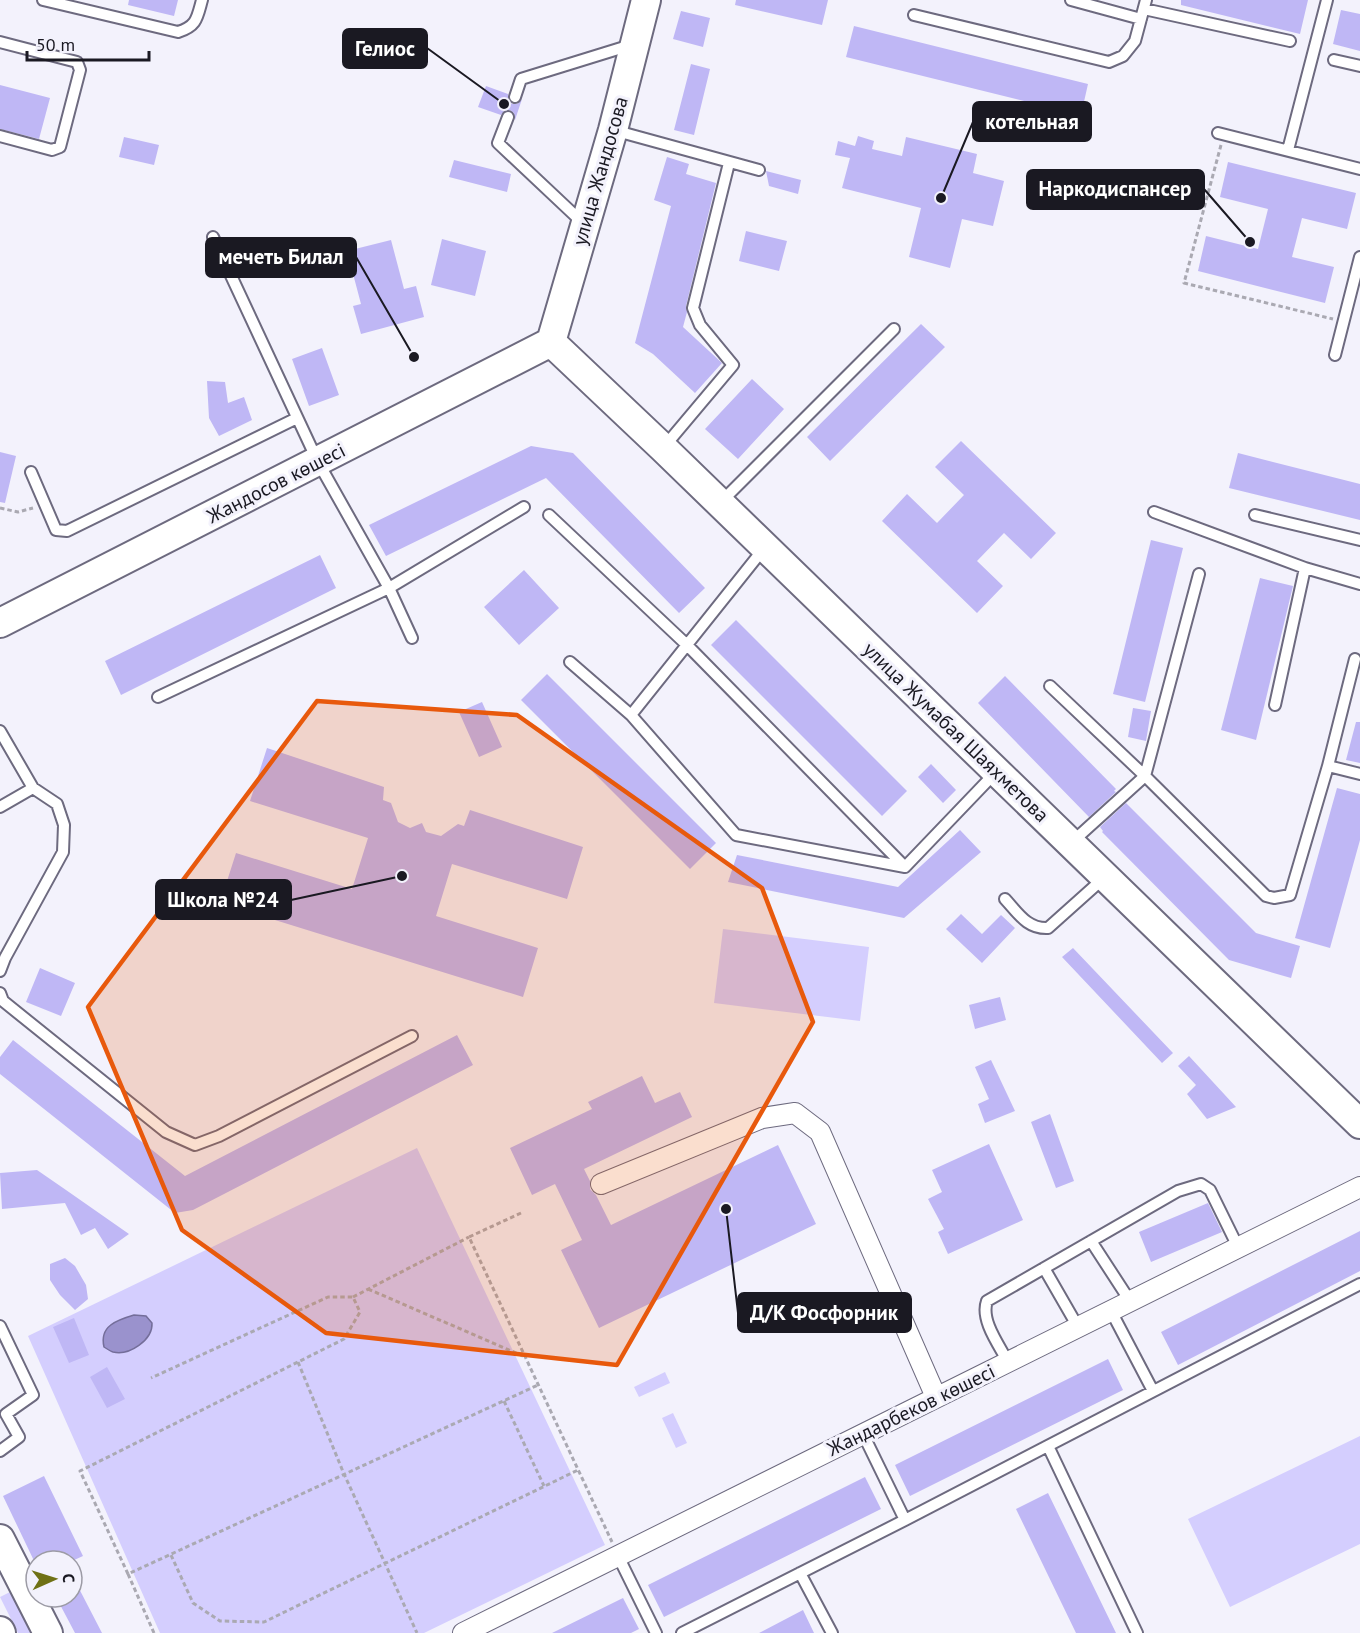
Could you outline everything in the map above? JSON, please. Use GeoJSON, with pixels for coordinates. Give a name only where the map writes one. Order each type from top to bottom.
{"type":"FeatureCollection","features":[{"type":"Feature","properties":{"kind":"street","name":"улица Жандосова"},"geometry":{"type":"LineString","coordinates":[[551,342],[613,130],[646,0]]}},
{"type":"Feature","properties":{"kind":"street","name":"улица Жумабая Шаяхметова"},"geometry":{"type":"LineString","coordinates":[[551,342],[1360,1124]]}},
{"type":"Feature","properties":{"kind":"street","name":"Жандосов көшесі"},"geometry":{"type":"LineString","coordinates":[[0,623],[551,342]]}},
{"type":"Feature","properties":{"kind":"street"},"geometry":{"type":"LineString","coordinates":[[601,1184],[762,1118],[795,1113],[820,1132],[936,1398]]}},
{"type":"Feature","properties":{"kind":"street","name":"Жандарбеков көшесі"},"geometry":{"type":"LineString","coordinates":[[463,1633],[1360,1187]]}},
{"type":"Feature","properties":{"kind":"street"},"geometry":{"type":"LineString","coordinates":[[0,1539],[9,1580],[48,1633]]}},
{"type":"Feature","properties":{"kind":"lane"},"geometry":{"type":"LineString","coordinates":[[43,0],[178,32],[189,28],[196,22],[202,0]]}},
{"type":"Feature","properties":{"kind":"lane"},"geometry":{"type":"LineString","coordinates":[[1071,0],[1144,9],[1290,41]]}},
{"type":"Feature","properties":{"kind":"lane"},"geometry":{"type":"LineString","coordinates":[[1288,150],[1328,0]]}},
{"type":"Feature","properties":{"kind":"lane"},"geometry":{"type":"LineString","coordinates":[[914,15],[1109,62],[1123,56],[1135,41],[1144,9]]}},
{"type":"Feature","properties":{"kind":"lane"},"geometry":{"type":"LineString","coordinates":[[0,42],[77,62],[80,70],[60,147],[57,150],[0,136]]}},
{"type":"Feature","properties":{"kind":"lane"},"geometry":{"type":"LineString","coordinates":[[515,97],[521,79],[634,44]]}},
{"type":"Feature","properties":{"kind":"lane"},"geometry":{"type":"LineString","coordinates":[[1334,60],[1360,66]]}},
{"type":"Feature","properties":{"kind":"lane"},"geometry":{"type":"LineString","coordinates":[[508,117],[498,143],[585,225]]}},
{"type":"Feature","properties":{"kind":"lane"},"geometry":{"type":"LineString","coordinates":[[613,130],[759,170]]}},
{"type":"Feature","properties":{"kind":"lane"},"geometry":{"type":"LineString","coordinates":[[1221,134],[1360,169]]}},
{"type":"Feature","properties":{"kind":"lane"},"geometry":{"type":"LineString","coordinates":[[663,448],[732,365],[700,325],[693,308],[729,163]]}},
{"type":"Feature","properties":{"kind":"lane"},"geometry":{"type":"LineString","coordinates":[[213,237],[318,462],[389,588],[412,638]]}},
{"type":"Feature","properties":{"kind":"lane"},"geometry":{"type":"LineString","coordinates":[[1335,355],[1360,257]]}},
{"type":"Feature","properties":{"kind":"lane"},"geometry":{"type":"LineString","coordinates":[[720,503],[894,329]]}},
{"type":"Feature","properties":{"kind":"lane"},"geometry":{"type":"LineString","coordinates":[[31,472],[56,530],[67,531],[297,418]]}},
{"type":"Feature","properties":{"kind":"lane"},"geometry":{"type":"LineString","coordinates":[[158,697],[389,588],[524,507]]}},
{"type":"Feature","properties":{"kind":"lane"},"geometry":{"type":"LineString","coordinates":[[1154,512],[1305,568],[1360,584]]}},
{"type":"Feature","properties":{"kind":"lane"},"geometry":{"type":"LineString","coordinates":[[549,515],[687,645],[905,867]]}},
{"type":"Feature","properties":{"kind":"lane"},"geometry":{"type":"LineString","coordinates":[[1255,515],[1360,540]]}},
{"type":"Feature","properties":{"kind":"lane"},"geometry":{"type":"LineString","coordinates":[[630,715],[765,547]]}},
{"type":"Feature","properties":{"kind":"lane"},"geometry":{"type":"LineString","coordinates":[[1275,705],[1305,568]]}},
{"type":"Feature","properties":{"kind":"lane"},"geometry":{"type":"LineString","coordinates":[[1071,844],[1144,776],[1199,574]]}},
{"type":"Feature","properties":{"kind":"lane"},"geometry":{"type":"LineString","coordinates":[[1050,686],[1266,896],[1282,898],[1290,895],[1328,766],[1355,659]]}},
{"type":"Feature","properties":{"kind":"lane"},"geometry":{"type":"LineString","coordinates":[[570,662],[630,715],[736,835],[905,867]]}},
{"type":"Feature","properties":{"kind":"lane"},"geometry":{"type":"LineString","coordinates":[[0,731],[33,788],[57,804],[64,825],[63,852],[0,971]]}},
{"type":"Feature","properties":{"kind":"lane"},"geometry":{"type":"LineString","coordinates":[[1328,766],[1360,774]]}},
{"type":"Feature","properties":{"kind":"lane"},"geometry":{"type":"LineString","coordinates":[[905,867],[996,772]]}},
{"type":"Feature","properties":{"kind":"lane"},"geometry":{"type":"LineString","coordinates":[[0,807],[33,788]]}},
{"type":"Feature","properties":{"kind":"lane"},"geometry":{"type":"LineString","coordinates":[[1005,899],[1029,925],[1038,929],[1048,928],[1105,877]]}},
{"type":"Feature","properties":{"kind":"lane"},"geometry":{"type":"LineString","coordinates":[[0,993],[3,1001],[166,1132],[195,1145],[219,1136],[412,1036]]}},
{"type":"Feature","properties":{"kind":"lane"},"geometry":{"type":"LineString","coordinates":[[1008,1362],[986,1318],[984,1309],[987,1301],[1178,1191],[1202,1184],[1210,1190],[1238,1247]]}},
{"type":"Feature","properties":{"kind":"lane"},"geometry":{"type":"LineString","coordinates":[[1092,1241],[1130,1301]]}},
{"type":"Feature","properties":{"kind":"lane"},"geometry":{"type":"LineString","coordinates":[[1044,1268],[1078,1327]]}},
{"type":"Feature","properties":{"kind":"lane"},"geometry":{"type":"LineString","coordinates":[[682,1633],[1360,1284]]}},
{"type":"Feature","properties":{"kind":"lane"},"geometry":{"type":"LineString","coordinates":[[1111,1311],[1153,1391]]}},
{"type":"Feature","properties":{"kind":"lane"},"geometry":{"type":"LineString","coordinates":[[0,1326],[33,1395],[6,1414],[19,1437],[0,1451]]}},
{"type":"Feature","properties":{"kind":"lane"},"geometry":{"type":"LineString","coordinates":[[863,1434],[905,1520]]}},
{"type":"Feature","properties":{"kind":"lane"},"geometry":{"type":"LineString","coordinates":[[1048,1446],[1137,1633]]}},
{"type":"Feature","properties":{"kind":"lane"},"geometry":{"type":"LineString","coordinates":[[618,1556],[656,1633]]}},
{"type":"Feature","properties":{"kind":"lane"},"geometry":{"type":"LineString","coordinates":[[800,1573],[832,1633]]}},
{"type":"Feature","properties":{"kind":"path"},"geometry":{"type":"LineString","coordinates":[[1221,134],[1184,283],[1343,322]]}},
{"type":"Feature","properties":{"kind":"path"},"geometry":{"type":"LineString","coordinates":[[0,508],[18,512],[44,505]]}},
{"type":"Feature","properties":{"kind":"path"},"geometry":{"type":"LineString","coordinates":[[152,1378],[328,1297],[353,1297],[521,1213]]}},
{"type":"Feature","properties":{"kind":"path"},"geometry":{"type":"LineString","coordinates":[[469,1237],[618,1556]]}},
{"type":"Feature","properties":{"kind":"path"},"geometry":{"type":"LineString","coordinates":[[368,1289],[525,1357]]}},
{"type":"Feature","properties":{"kind":"path"},"geometry":{"type":"LineString","coordinates":[[154,1633],[80,1471],[344,1339],[360,1312],[353,1297]]}},
{"type":"Feature","properties":{"kind":"path"},"geometry":{"type":"LineString","coordinates":[[298,1362],[344,1474],[417,1633]]}},
{"type":"Feature","properties":{"kind":"path"},"geometry":{"type":"LineString","coordinates":[[128,1574],[538,1385]]}},
{"type":"Feature","properties":{"kind":"path"},"geometry":{"type":"LineString","coordinates":[[504,1401],[544,1487]]}},
{"type":"Feature","properties":{"kind":"path"},"geometry":{"type":"LineString","coordinates":[[171,1554],[193,1603],[220,1621],[264,1622],[578,1470]]}},
{"type":"Feature","properties":{"kind":"highlighted area"},"geometry":{"type":"Polygon","coordinates":[[[317,701],[517,715],[762,888],[813,1022],[617,1365],[326,1333],[182,1230],[88,1007],[317,701]]]}},
{"type":"Feature","properties":{"kind":"shaded area"},"geometry":{"type":"Polygon","coordinates":[[[723,929],[869,947],[860,1021],[714,1003],[723,929]]]}},
{"type":"Feature","properties":{"kind":"shaded area"},"geometry":{"type":"Polygon","coordinates":[[[417,1148],[605,1545],[424,1633],[160,1633],[28,1336],[417,1148]]]}},
{"type":"Feature","properties":{"kind":"shaded area"},"geometry":{"type":"Polygon","coordinates":[[[134,1315],[146,1316],[152,1323],[149,1335],[144,1341],[126,1352],[113,1352],[104,1347],[104,1334],[107,1329],[121,1319],[134,1315]]]}},
{"type":"Feature","properties":{"kind":"shaded area"},"geometry":{"type":"Polygon","coordinates":[[[665,1372],[670,1383],[639,1397],[634,1387],[665,1372]]]}},
{"type":"Feature","properties":{"kind":"shaded area"},"geometry":{"type":"Polygon","coordinates":[[[673,1413],[687,1443],[676,1448],[662,1418],[673,1413]]]}},
{"type":"Feature","properties":{"kind":"shaded area"},"geometry":{"type":"Polygon","coordinates":[[[1360,1436],[1360,1544],[1230,1607],[1188,1519],[1360,1436]]]}},
{"type":"Feature","properties":{"kind":"shaded area"},"geometry":{"type":"Polygon","coordinates":[[[12,1591],[33,1633],[18,1633],[0,1597],[12,1591]]]}},
{"type":"Feature","properties":{"kind":"building"},"geometry":{"type":"Polygon","coordinates":[[[129,0],[178,0],[174,16],[128,5],[129,0]]]}},
{"type":"Feature","properties":{"kind":"building"},"geometry":{"type":"Polygon","coordinates":[[[736,0],[828,0],[822,25],[735,5],[736,0]]]}},
{"type":"Feature","properties":{"kind":"building"},"geometry":{"type":"Polygon","coordinates":[[[1181,0],[1308,0],[1300,34],[1181,5],[1181,0]]]}},
{"type":"Feature","properties":{"kind":"building"},"geometry":{"type":"Polygon","coordinates":[[[1341,10],[1360,14],[1360,51],[1333,44],[1341,10]]]}},
{"type":"Feature","properties":{"kind":"building"},"geometry":{"type":"Polygon","coordinates":[[[681,11],[710,18],[703,47],[673,39],[681,11]]]}},
{"type":"Feature","properties":{"kind":"building"},"geometry":{"type":"Polygon","coordinates":[[[854,26],[1088,84],[1081,115],[846,57],[854,26]]]}},
{"type":"Feature","properties":{"kind":"building"},"geometry":{"type":"Polygon","coordinates":[[[691,64],[710,69],[694,135],[674,130],[691,64]]]}},
{"type":"Feature","properties":{"kind":"building"},"geometry":{"type":"Polygon","coordinates":[[[0,85],[50,98],[39,139],[0,129],[0,85]]]}},
{"type":"Feature","properties":{"kind":"building"},"geometry":{"type":"Polygon","coordinates":[[[486,86],[508,94],[508,99],[512,104],[517,104],[522,99],[515,120],[514,113],[510,110],[504,111],[501,115],[478,107],[486,86]]]}},
{"type":"Feature","properties":{"kind":"building"},"geometry":{"type":"Polygon","coordinates":[[[858,136],[874,141],[872,149],[902,156],[906,137],[977,154],[973,173],[1004,181],[993,226],[962,219],[950,268],[909,257],[921,208],[842,188],[850,158],[835,155],[838,141],[855,146],[858,136]]]}},
{"type":"Feature","properties":{"kind":"building"},"geometry":{"type":"Polygon","coordinates":[[[124,137],[159,145],[154,165],[119,157],[124,137]]]}},
{"type":"Feature","properties":{"kind":"building"},"geometry":{"type":"Polygon","coordinates":[[[667,157],[689,164],[686,174],[716,183],[683,327],[722,363],[695,393],[653,354],[635,343],[671,206],[654,200],[667,157]]]}},
{"type":"Feature","properties":{"kind":"building"},"geometry":{"type":"Polygon","coordinates":[[[454,160],[511,174],[507,192],[449,177],[454,160]]]}},
{"type":"Feature","properties":{"kind":"building"},"geometry":{"type":"Polygon","coordinates":[[[1228,162],[1356,193],[1347,229],[1302,218],[1292,257],[1334,267],[1325,303],[1198,271],[1206,236],[1258,249],[1268,209],[1220,197],[1228,162]]]}},
{"type":"Feature","properties":{"kind":"building"},"geometry":{"type":"Polygon","coordinates":[[[766,171],[801,180],[798,194],[769,186],[766,171]]]}},
{"type":"Feature","properties":{"kind":"building"},"geometry":{"type":"Polygon","coordinates":[[[746,231],[787,241],[779,271],[739,261],[746,231]]]}},
{"type":"Feature","properties":{"kind":"building"},"geometry":{"type":"Polygon","coordinates":[[[442,239],[486,251],[475,296],[431,285],[442,239]]]}},
{"type":"Feature","properties":{"kind":"building"},"geometry":{"type":"Polygon","coordinates":[[[391,240],[404,289],[416,286],[424,317],[361,334],[353,306],[361,304],[347,251],[391,240]]]}},
{"type":"Feature","properties":{"kind":"building"},"geometry":{"type":"Polygon","coordinates":[[[921,324],[945,347],[830,461],[807,437],[921,324]]]}},
{"type":"Feature","properties":{"kind":"building"},"geometry":{"type":"Polygon","coordinates":[[[322,348],[339,395],[309,406],[292,359],[322,348]]]}},
{"type":"Feature","properties":{"kind":"building"},"geometry":{"type":"Polygon","coordinates":[[[752,379],[784,409],[738,459],[705,429],[752,379]]]}},
{"type":"Feature","properties":{"kind":"building"},"geometry":{"type":"Polygon","coordinates":[[[207,381],[225,382],[228,403],[244,397],[252,420],[219,436],[209,418],[207,381]]]}},
{"type":"Feature","properties":{"kind":"building"},"geometry":{"type":"Polygon","coordinates":[[[961,441],[1056,533],[1031,559],[1004,533],[977,561],[1003,586],[977,613],[882,521],[907,494],[937,523],[964,495],[935,467],[961,441]]]}},
{"type":"Feature","properties":{"kind":"building"},"geometry":{"type":"Polygon","coordinates":[[[531,446],[573,453],[705,588],[679,613],[546,478],[386,556],[369,525],[531,446]]]}},
{"type":"Feature","properties":{"kind":"building"},"geometry":{"type":"Polygon","coordinates":[[[0,452],[16,456],[5,503],[0,502],[0,452]]]}},
{"type":"Feature","properties":{"kind":"building"},"geometry":{"type":"Polygon","coordinates":[[[1238,453],[1360,484],[1360,520],[1229,488],[1238,453]]]}},
{"type":"Feature","properties":{"kind":"building"},"geometry":{"type":"Polygon","coordinates":[[[1151,540],[1183,548],[1145,702],[1113,694],[1151,540]]]}},
{"type":"Feature","properties":{"kind":"building"},"geometry":{"type":"Polygon","coordinates":[[[320,555],[336,588],[121,695],[105,661],[320,555]]]}},
{"type":"Feature","properties":{"kind":"building"},"geometry":{"type":"Polygon","coordinates":[[[524,570],[559,608],[519,645],[484,607],[524,570]]]}},
{"type":"Feature","properties":{"kind":"building"},"geometry":{"type":"Polygon","coordinates":[[[1260,578],[1293,586],[1256,740],[1221,730],[1260,578]]]}},
{"type":"Feature","properties":{"kind":"building"},"geometry":{"type":"Polygon","coordinates":[[[736,620],[907,791],[882,816],[711,645],[736,620]]]}},
{"type":"Feature","properties":{"kind":"building"},"geometry":{"type":"Polygon","coordinates":[[[547,674],[716,843],[690,869],[521,700],[547,674]]]}},
{"type":"Feature","properties":{"kind":"building"},"geometry":{"type":"Polygon","coordinates":[[[1005,676],[1116,789],[1114,791],[1116,792],[1089,817],[978,703],[1005,676]]]}},
{"type":"Feature","properties":{"kind":"building"},"geometry":{"type":"Polygon","coordinates":[[[482,702],[502,747],[479,757],[459,712],[482,702]]]}},
{"type":"Feature","properties":{"kind":"building"},"geometry":{"type":"Polygon","coordinates":[[[1133,708],[1151,711],[1146,741],[1128,737],[1133,708]]]}},
{"type":"Feature","properties":{"kind":"building"},"geometry":{"type":"Polygon","coordinates":[[[1356,722],[1360,722],[1360,763],[1346,760],[1356,722]]]}},
{"type":"Feature","properties":{"kind":"building"},"geometry":{"type":"Polygon","coordinates":[[[267,748],[384,787],[383,800],[391,803],[398,822],[410,828],[422,823],[426,832],[441,836],[458,824],[464,826],[470,810],[583,847],[567,899],[452,864],[436,916],[538,948],[523,997],[220,903],[236,853],[352,889],[368,838],[250,801],[267,748]]]}},
{"type":"Feature","properties":{"kind":"building"},"geometry":{"type":"Polygon","coordinates":[[[931,764],[956,790],[943,803],[918,777],[931,764]]]}},
{"type":"Feature","properties":{"kind":"building"},"geometry":{"type":"Polygon","coordinates":[[[1337,788],[1360,794],[1360,840],[1330,948],[1295,938],[1337,788]]]}},
{"type":"Feature","properties":{"kind":"building"},"geometry":{"type":"Polygon","coordinates":[[[1126,803],[1256,933],[1300,946],[1291,978],[1229,960],[1102,832],[1100,827],[1126,803]]]}},
{"type":"Feature","properties":{"kind":"building"},"geometry":{"type":"Polygon","coordinates":[[[960,830],[981,852],[904,918],[728,882],[737,855],[898,887],[960,830]]]}},
{"type":"Feature","properties":{"kind":"building"},"geometry":{"type":"Polygon","coordinates":[[[961,914],[982,934],[1001,915],[1015,928],[982,963],[946,929],[961,914]]]}},
{"type":"Feature","properties":{"kind":"building"},"geometry":{"type":"Polygon","coordinates":[[[1073,948],[1173,1053],[1162,1063],[1062,957],[1073,948]]]}},
{"type":"Feature","properties":{"kind":"building"},"geometry":{"type":"Polygon","coordinates":[[[40,968],[75,983],[61,1016],[26,1002],[40,968]]]}},
{"type":"Feature","properties":{"kind":"building"},"geometry":{"type":"Polygon","coordinates":[[[1000,997],[1006,1020],[975,1029],[969,1005],[1000,997]]]}},
{"type":"Feature","properties":{"kind":"building"},"geometry":{"type":"Polygon","coordinates":[[[457,1035],[473,1065],[193,1210],[175,1213],[0,1074],[0,1057],[13,1040],[185,1176],[457,1035]]]}},
{"type":"Feature","properties":{"kind":"building"},"geometry":{"type":"Polygon","coordinates":[[[1189,1056],[1236,1107],[1207,1119],[1187,1094],[1196,1085],[1178,1066],[1189,1056]]]}},
{"type":"Feature","properties":{"kind":"building"},"geometry":{"type":"Polygon","coordinates":[[[991,1060],[1015,1111],[985,1123],[978,1104],[989,1099],[975,1067],[991,1060]]]}},
{"type":"Feature","properties":{"kind":"building"},"geometry":{"type":"Polygon","coordinates":[[[642,1076],[655,1103],[680,1092],[692,1117],[584,1169],[590,1181],[590,1189],[596,1195],[611,1225],[778,1145],[816,1224],[599,1328],[561,1250],[582,1240],[555,1184],[532,1195],[510,1148],[592,1109],[588,1102],[642,1076]]]}},
{"type":"Feature","properties":{"kind":"building"},"geometry":{"type":"Polygon","coordinates":[[[1050,1114],[1074,1181],[1056,1188],[1031,1122],[1050,1114]]]}},
{"type":"Feature","properties":{"kind":"building"},"geometry":{"type":"Polygon","coordinates":[[[989,1144],[1023,1220],[948,1254],[938,1232],[944,1229],[928,1199],[942,1192],[932,1170],[989,1144]]]}},
{"type":"Feature","properties":{"kind":"building"},"geometry":{"type":"Polygon","coordinates":[[[37,1170],[129,1234],[108,1249],[95,1228],[81,1235],[65,1203],[2,1209],[0,1173],[37,1170]]]}},
{"type":"Feature","properties":{"kind":"building"},"geometry":{"type":"Polygon","coordinates":[[[1208,1203],[1222,1232],[1151,1262],[1139,1232],[1208,1203]]]}},
{"type":"Feature","properties":{"kind":"building"},"geometry":{"type":"Polygon","coordinates":[[[1360,1231],[1360,1271],[1178,1365],[1161,1332],[1360,1231]]]}},
{"type":"Feature","properties":{"kind":"building"},"geometry":{"type":"Polygon","coordinates":[[[65,1258],[75,1266],[86,1285],[88,1299],[75,1310],[60,1295],[50,1280],[50,1264],[65,1258]]]}},
{"type":"Feature","properties":{"kind":"building"},"geometry":{"type":"Polygon","coordinates":[[[74,1318],[89,1355],[69,1363],[53,1327],[74,1318]]]}},
{"type":"Feature","properties":{"kind":"building"},"geometry":{"type":"Polygon","coordinates":[[[1108,1359],[1123,1390],[910,1496],[895,1465],[1108,1359]]]}},
{"type":"Feature","properties":{"kind":"building"},"geometry":{"type":"Polygon","coordinates":[[[107,1367],[125,1399],[107,1408],[90,1377],[107,1367]]]}},
{"type":"Feature","properties":{"kind":"building"},"geometry":{"type":"Polygon","coordinates":[[[44,1476],[80,1549],[28,1549],[3,1496],[44,1476]]]}},
{"type":"Feature","properties":{"kind":"building"},"geometry":{"type":"Polygon","coordinates":[[[865,1477],[881,1509],[664,1617],[648,1585],[865,1477]]]}},
{"type":"Feature","properties":{"kind":"building"},"geometry":{"type":"Polygon","coordinates":[[[1048,1493],[1116,1633],[1076,1633],[1016,1509],[1048,1493]]]}},
{"type":"Feature","properties":{"kind":"building"},"geometry":{"type":"Polygon","coordinates":[[[84,1598],[102,1633],[75,1633],[62,1609],[84,1609],[84,1598]]]}},
{"type":"Feature","properties":{"kind":"building"},"geometry":{"type":"Polygon","coordinates":[[[623,1598],[639,1629],[631,1633],[552,1633],[623,1598]]]}},
{"type":"Feature","properties":{"kind":"building"},"geometry":{"type":"Polygon","coordinates":[[[803,1610],[814,1633],[759,1633],[803,1610]]]}},
{"type":"Feature","properties":{"kind":"place","name":"Гелиос"},"geometry":{"type":"Point","coordinates":[504,104]}},
{"type":"Feature","properties":{"kind":"place","name":"котельная"},"geometry":{"type":"Point","coordinates":[941,198]}},
{"type":"Feature","properties":{"kind":"place","name":"Наркодиспансер"},"geometry":{"type":"Point","coordinates":[1250,242]}},
{"type":"Feature","properties":{"kind":"place","name":"мечеть Билал"},"geometry":{"type":"Point","coordinates":[414,357]}},
{"type":"Feature","properties":{"kind":"place","name":"Школа №24"},"geometry":{"type":"Point","coordinates":[402,876]}},
{"type":"Feature","properties":{"kind":"place","name":"Д/К Фосфорник"},"geometry":{"type":"Point","coordinates":[726,1209]}}]}
